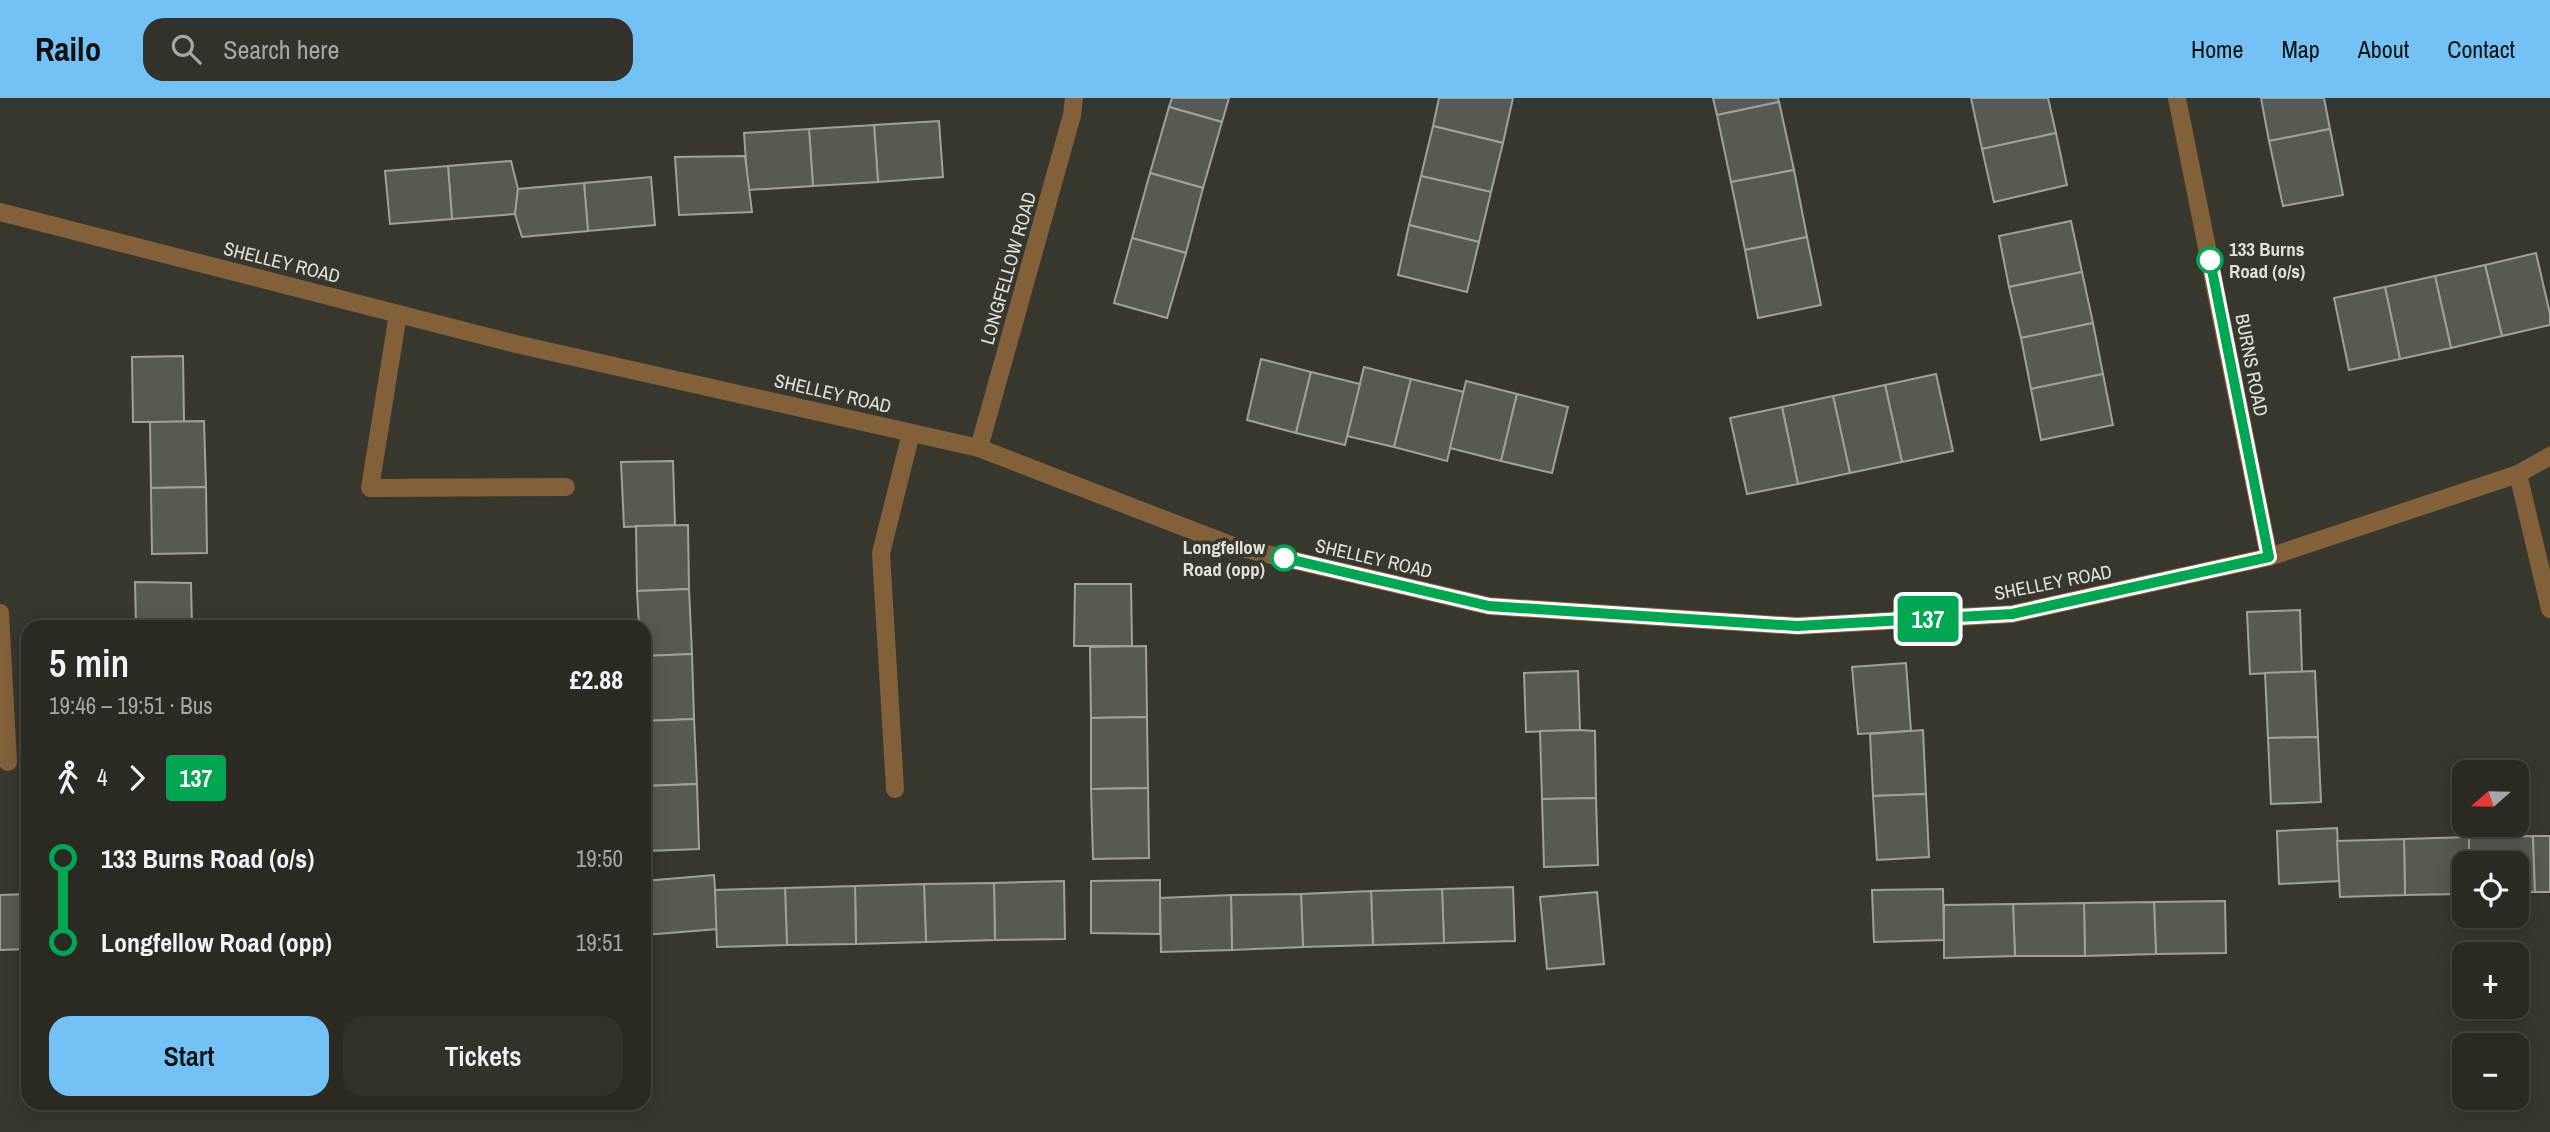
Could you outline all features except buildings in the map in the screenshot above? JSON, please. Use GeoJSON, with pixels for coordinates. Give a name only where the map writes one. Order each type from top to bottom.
{"type":"FeatureCollection","features":[{"type":"Feature","properties":{"kind":"street","name":"LONGFELLOW ROAD"},"geometry":{"type":"LineString","coordinates":[[979,448],[1072,115],[1074,98]]}},
{"type":"Feature","properties":{"kind":"street","name":"BURNS ROAD"},"geometry":{"type":"LineString","coordinates":[[2177,98],[2269,557]]}},
{"type":"Feature","properties":{"kind":"street","name":"SHELLEY ROAD"},"geometry":{"type":"LineString","coordinates":[[0,212],[516,344],[979,448],[1233,546],[1489,606],[1797,626],[2012,614],[2269,557],[2518,474],[2550,456]]}},
{"type":"Feature","properties":{"kind":"street"},"geometry":{"type":"LineString","coordinates":[[398,314],[370,488],[566,487]]}},
{"type":"Feature","properties":{"kind":"street"},"geometry":{"type":"LineString","coordinates":[[895,789],[881,553],[911,432]]}},
{"type":"Feature","properties":{"kind":"street"},"geometry":{"type":"LineString","coordinates":[[2518,474],[2550,609]]}},
{"type":"Feature","properties":{"kind":"street"},"geometry":{"type":"LineString","coordinates":[[0,613],[8,762]]}},
{"type":"Feature","properties":{"kind":"bus line","name":"137"},"geometry":{"type":"LineString","coordinates":[[1284,558],[1489,606],[1797,626],[2012,614],[2269,557],[2210,260]]}},
{"type":"Feature","properties":{"kind":"place","name":"133 Burns Road (o/s)"},"geometry":{"type":"Point","coordinates":[2210,260]}},
{"type":"Feature","properties":{"kind":"place","name":"Longfellow Road (opp)"},"geometry":{"type":"Point","coordinates":[1284,558]}}]}
